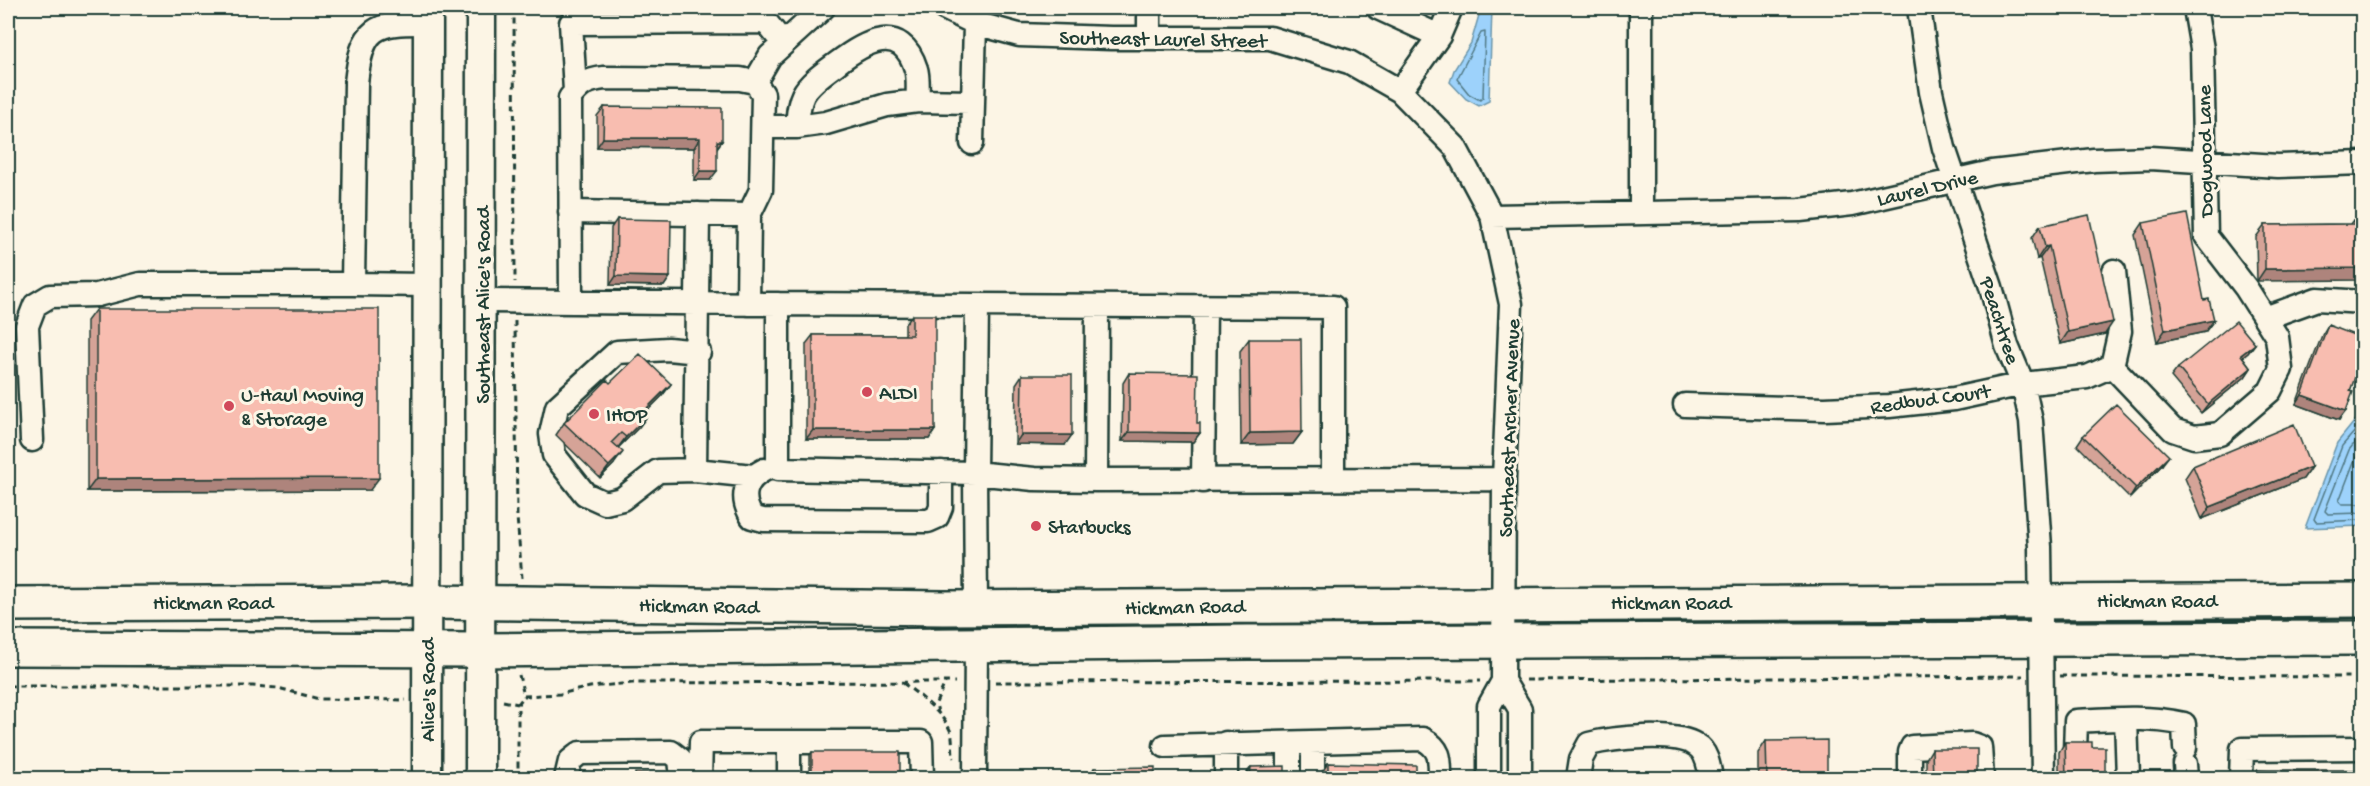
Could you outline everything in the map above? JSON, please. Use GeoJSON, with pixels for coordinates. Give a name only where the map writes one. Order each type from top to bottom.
{"type":"FeatureCollection","features":[{"type":"Feature","properties":{"kind":"highway","name":"Hickman Road"},"geometry":{"type":"LineString","coordinates":[[8,604],[481,602],[976,607],[2362,600]]}},
{"type":"Feature","properties":{"kind":"highway","name":"Hickman Road"},"geometry":{"type":"LineString","coordinates":[[8,648],[480,650],[976,645],[2362,638]]}},
{"type":"Feature","properties":{"kind":"main road","name":"Southeast Alice's Road"},"geometry":{"type":"LineString","coordinates":[[481,602],[482,8]]}},
{"type":"Feature","properties":{"kind":"main road"},"geometry":{"type":"LineString","coordinates":[[427,602],[428,15]]}},
{"type":"Feature","properties":{"kind":"main road","name":"Alice's Road"},"geometry":{"type":"LineString","coordinates":[[427,602],[427,778]]}},
{"type":"Feature","properties":{"kind":"main road"},"geometry":{"type":"LineString","coordinates":[[480,778],[481,602]]}},
{"type":"Feature","properties":{"kind":"street"},"geometry":{"type":"LineString","coordinates":[[755,82],[770,56],[823,8]]}},
{"type":"Feature","properties":{"kind":"street","name":"Southeast Laurel Street"},"geometry":{"type":"LineString","coordinates":[[944,8],[975,23],[1019,35],[1270,38],[1349,62],[1400,91],[1455,147],[1492,216]]}},
{"type":"Feature","properties":{"kind":"street"},"geometry":{"type":"LineString","coordinates":[[1149,8],[1149,38]]}},
{"type":"Feature","properties":{"kind":"street"},"geometry":{"type":"LineString","coordinates":[[1378,8],[1439,36]]}},
{"type":"Feature","properties":{"kind":"street"},"geometry":{"type":"LineString","coordinates":[[1400,91],[1439,36],[1451,8]]}},
{"type":"Feature","properties":{"kind":"street"},"geometry":{"type":"LineString","coordinates":[[1641,8],[1641,212]]}},
{"type":"Feature","properties":{"kind":"street","name":"Peachtree"},"geometry":{"type":"LineString","coordinates":[[1919,8],[1931,92],[1954,180],[1991,287],[2007,346],[2023,384],[2031,421],[2036,473],[2042,639],[2043,778]]}},
{"type":"Feature","properties":{"kind":"street","name":"Dogwood Lane"},"geometry":{"type":"LineString","coordinates":[[2112,366],[2173,430],[2194,437],[2220,434],[2270,391],[2281,369],[2277,337],[2206,236],[2202,49],[2195,8]]}},
{"type":"Feature","properties":{"kind":"street"},"geometry":{"type":"LineString","coordinates":[[353,284],[356,83],[362,51],[368,37],[380,26],[428,15]]}},
{"type":"Feature","properties":{"kind":"street"},"geometry":{"type":"LineString","coordinates":[[574,91],[571,15],[766,15],[783,44]]}},
{"type":"Feature","properties":{"kind":"street"},"geometry":{"type":"LineString","coordinates":[[972,143],[971,102],[975,23]]}},
{"type":"Feature","properties":{"kind":"street"},"geometry":{"type":"LineString","coordinates":[[797,127],[798,112],[804,94],[819,77],[856,48],[872,40],[888,40],[902,46],[910,56],[917,70],[918,101]]}},
{"type":"Feature","properties":{"kind":"street"},"geometry":{"type":"LineString","coordinates":[[571,302],[570,98],[578,86],[590,80],[604,78],[740,79],[755,82],[763,94],[761,190],[749,215],[748,303]]}},
{"type":"Feature","properties":{"kind":"street"},"geometry":{"type":"LineString","coordinates":[[763,127],[797,127],[826,123],[886,105],[918,101],[971,102]]}},
{"type":"Feature","properties":{"kind":"street","name":"Laurel Drive"},"geometry":{"type":"LineString","coordinates":[[1492,216],[1800,210],[1852,204],[1954,180],[2037,165],[2094,160],[2204,161],[2278,166],[2362,163]]}},
{"type":"Feature","properties":{"kind":"street"},"geometry":{"type":"LineString","coordinates":[[570,212],[749,215]]}},
{"type":"Feature","properties":{"kind":"street"},"geometry":{"type":"LineString","coordinates":[[695,470],[699,352],[698,214]]}},
{"type":"Feature","properties":{"kind":"street","name":"Southeast Archer Avenue"},"geometry":{"type":"LineString","coordinates":[[1492,216],[1511,304],[1504,479],[1503,681]]}},
{"type":"Feature","properties":{"kind":"street"},"geometry":{"type":"LineString","coordinates":[[2112,366],[2120,331],[2114,271]]}},
{"type":"Feature","properties":{"kind":"street"},"geometry":{"type":"LineString","coordinates":[[32,440],[27,326],[35,305],[50,296],[98,295],[140,284],[427,285]]}},
{"type":"Feature","properties":{"kind":"street"},"geometry":{"type":"LineString","coordinates":[[2265,318],[2317,299],[2362,302]]}},
{"type":"Feature","properties":{"kind":"street"},"geometry":{"type":"LineString","coordinates":[[482,301],[1333,307],[1333,478]]}},
{"type":"Feature","properties":{"kind":"street"},"geometry":{"type":"LineString","coordinates":[[778,304],[778,469]]}},
{"type":"Feature","properties":{"kind":"street"},"geometry":{"type":"LineString","coordinates":[[976,607],[977,306]]}},
{"type":"Feature","properties":{"kind":"street"},"geometry":{"type":"LineString","coordinates":[[1096,480],[1097,307]]}},
{"type":"Feature","properties":{"kind":"street"},"geometry":{"type":"LineString","coordinates":[[1203,481],[1205,307]]}},
{"type":"Feature","properties":{"kind":"street"},"geometry":{"type":"LineString","coordinates":[[699,352],[668,349],[617,352],[557,407],[551,434],[554,455],[585,494],[605,503],[622,499],[658,471],[695,470],[753,476]]}},
{"type":"Feature","properties":{"kind":"street","name":"Redbud Court"},"geometry":{"type":"LineString","coordinates":[[1685,405],[1825,409],[1889,406],[1954,399],[2023,384],[2087,377],[2112,366]]}},
{"type":"Feature","properties":{"kind":"street"},"geometry":{"type":"LineString","coordinates":[[942,472],[941,507],[937,517],[917,522],[763,520],[752,516],[747,508],[746,486],[753,476],[763,470],[778,469],[942,472],[975,473],[1034,479],[1096,480],[1504,479]]}},
{"type":"Feature","properties":{"kind":"street"},"geometry":{"type":"LineString","coordinates":[[966,772],[976,682],[976,645]]}},
{"type":"Feature","properties":{"kind":"street"},"geometry":{"type":"LineString","coordinates":[[1489,778],[1489,706],[1503,681],[1520,709],[1520,778]]}},
{"type":"Feature","properties":{"kind":"street"},"geometry":{"type":"LineString","coordinates":[[2126,719],[2128,778]]}},
{"type":"Feature","properties":{"kind":"street"},"geometry":{"type":"LineString","coordinates":[[2075,752],[2076,721],[2164,720],[2184,724],[2186,763]]}},
{"type":"Feature","properties":{"kind":"street"},"geometry":{"type":"LineString","coordinates":[[1578,778],[1581,759],[1588,744],[1605,740],[1675,738],[1697,745],[1707,758],[1711,778]]}},
{"type":"Feature","properties":{"kind":"street"},"geometry":{"type":"LineString","coordinates":[[1165,746],[1423,739],[1434,744],[1440,753],[1440,778]]}},
{"type":"Feature","properties":{"kind":"street"},"geometry":{"type":"LineString","coordinates":[[700,778],[701,742],[921,742],[922,778]]}},
{"type":"Feature","properties":{"kind":"street"},"geometry":{"type":"LineString","coordinates":[[789,742],[789,778]]}},
{"type":"Feature","properties":{"kind":"street"},"geometry":{"type":"LineString","coordinates":[[1313,742],[1314,778]]}},
{"type":"Feature","properties":{"kind":"street"},"geometry":{"type":"LineString","coordinates":[[1226,743],[1226,778]]}},
{"type":"Feature","properties":{"kind":"street"},"geometry":{"type":"LineString","coordinates":[[1288,743],[1289,778]]}},
{"type":"Feature","properties":{"kind":"street"},"geometry":{"type":"LineString","coordinates":[[1911,778],[1910,752],[1912,747],[1972,744],[1980,747],[1982,751],[1982,778]]}},
{"type":"Feature","properties":{"kind":"street"},"geometry":{"type":"LineString","coordinates":[[2241,778],[2242,750],[2362,748]]}},
{"type":"Feature","properties":{"kind":"street"},"geometry":{"type":"LineString","coordinates":[[566,778],[570,761],[580,753],[671,752],[680,759],[682,778]]}},
{"type":"Feature","properties":{"kind":"path"},"geometry":{"type":"LineString","coordinates":[[518,778],[518,704],[524,696],[560,694],[590,687],[632,683],[1503,681],[1736,676],[2362,677]]}},
{"type":"Feature","properties":{"kind":"path"},"geometry":{"type":"LineString","coordinates":[[902,682],[923,698],[951,731],[952,753],[966,772]]}},
{"type":"Feature","properties":{"kind":"path"},"geometry":{"type":"LineString","coordinates":[[938,715],[936,703],[946,682]]}},
{"type":"Feature","properties":{"kind":"path"},"geometry":{"type":"LineString","coordinates":[[8,686],[253,686],[278,688],[319,699],[428,700]]}},
{"type":"Feature","properties":{"kind":"path"},"geometry":{"type":"LineString","coordinates":[[480,701],[518,704]]}},
{"type":"Feature","properties":{"kind":"water"},"geometry":{"type":"Polygon","coordinates":[[[1481,8],[1492,8],[1489,101],[1479,106],[1466,99],[1450,82],[1454,70],[1471,43],[1481,8]]]}},
{"type":"Feature","properties":{"kind":"water"},"geometry":{"type":"Polygon","coordinates":[[[2362,412],[2362,526],[2305,528],[2337,443],[2362,412]]]}},
{"type":"Feature","properties":{"kind":"building"},"geometry":{"type":"Polygon","coordinates":[[[604,107],[722,108],[722,141],[717,141],[717,171],[700,171],[700,138],[603,138],[604,107]]]}},
{"type":"Feature","properties":{"kind":"building"},"geometry":{"type":"Polygon","coordinates":[[[2187,214],[2204,300],[2209,299],[2214,320],[2165,330],[2143,223],[2187,214]]]}},
{"type":"Feature","properties":{"kind":"building"},"geometry":{"type":"Polygon","coordinates":[[[2089,215],[2113,322],[2068,332],[2049,246],[2045,247],[2040,226],[2089,215]]]}},
{"type":"Feature","properties":{"kind":"building"},"geometry":{"type":"Polygon","coordinates":[[[617,219],[671,220],[670,277],[616,276],[617,219]]]}},
{"type":"Feature","properties":{"kind":"building"},"geometry":{"type":"Polygon","coordinates":[[[2353,220],[2362,220],[2362,268],[2265,269],[2265,225],[2354,224],[2353,220]]]}},
{"type":"Feature","properties":{"kind":"building","name":"U-Haul Moving & Storage"},"geometry":{"type":"Polygon","coordinates":[[[96,309],[379,309],[379,478],[96,479],[96,309]]]}},
{"type":"Feature","properties":{"kind":"building","name":"ALDI"},"geometry":{"type":"Polygon","coordinates":[[[912,315],[935,315],[935,430],[813,430],[813,335],[912,335],[912,315]]]}},
{"type":"Feature","properties":{"kind":"building"},"geometry":{"type":"Polygon","coordinates":[[[2236,321],[2255,344],[2241,355],[2251,368],[2208,404],[2178,368],[2236,321]]]}},
{"type":"Feature","properties":{"kind":"building"},"geometry":{"type":"Polygon","coordinates":[[[2328,325],[2362,338],[2362,361],[2350,391],[2353,392],[2346,411],[2302,395],[2328,325]]]}},
{"type":"Feature","properties":{"kind":"building"},"geometry":{"type":"Polygon","coordinates":[[[1249,339],[1301,339],[1302,432],[1250,433],[1249,339]]]}},
{"type":"Feature","properties":{"kind":"building"},"geometry":{"type":"Polygon","coordinates":[[[640,354],[671,384],[644,411],[648,415],[626,437],[621,433],[612,442],[623,452],[609,466],[564,423],[607,380],[610,383],[640,354]]]}},
{"type":"Feature","properties":{"kind":"building"},"geometry":{"type":"Polygon","coordinates":[[[1129,373],[1198,374],[1197,423],[1200,423],[1200,433],[1129,432],[1129,373]]]}},
{"type":"Feature","properties":{"kind":"building"},"geometry":{"type":"Polygon","coordinates":[[[1022,375],[1072,375],[1072,435],[1021,435],[1022,375]]]}},
{"type":"Feature","properties":{"kind":"building"},"geometry":{"type":"Polygon","coordinates":[[[2116,404],[2169,456],[2136,488],[2083,436],[2116,404]]]}},
{"type":"Feature","properties":{"kind":"building"},"geometry":{"type":"Polygon","coordinates":[[[2294,424],[2311,467],[2210,507],[2193,466],[2294,424]]]}},
{"type":"Feature","properties":{"kind":"building"},"geometry":{"type":"Polygon","coordinates":[[[1827,740],[1827,778],[1767,778],[1766,741],[1827,740]]]}},
{"type":"Feature","properties":{"kind":"building"},"geometry":{"type":"Polygon","coordinates":[[[2065,742],[2092,742],[2092,747],[2105,747],[2105,778],[2066,778],[2065,742]]]}},
{"type":"Feature","properties":{"kind":"building"},"geometry":{"type":"Polygon","coordinates":[[[1932,749],[1977,749],[1977,778],[1933,778],[1932,749]]]}},
{"type":"Feature","properties":{"kind":"building"},"geometry":{"type":"Polygon","coordinates":[[[812,752],[900,752],[900,778],[812,778],[812,752]]]}},
{"type":"Feature","properties":{"kind":"building"},"geometry":{"type":"Polygon","coordinates":[[[1328,763],[1416,765],[1416,778],[1328,778],[1328,763]]]}},
{"type":"Feature","properties":{"kind":"building"},"geometry":{"type":"Polygon","coordinates":[[[1285,766],[1285,778],[1250,778],[1251,767],[1285,766]]]}},
{"type":"Feature","properties":{"kind":"building"},"geometry":{"type":"Polygon","coordinates":[[[1155,767],[1155,778],[1094,778],[1094,768],[1155,767]]]}},
{"type":"Feature","properties":{"kind":"building"},"geometry":{"type":"Polygon","coordinates":[[[2258,770],[2362,770],[2362,778],[2258,778],[2258,770]]]}},
{"type":"Feature","properties":{"kind":"building"},"geometry":{"type":"Polygon","coordinates":[[[1627,772],[1674,772],[1674,777],[1686,778],[1627,778],[1627,772]]]}},
{"type":"Feature","properties":{"kind":"building"},"geometry":{"type":"Polygon","coordinates":[[[635,773],[652,773],[652,778],[635,778],[635,773]]]}},
{"type":"Feature","properties":{"kind":"place","name":"ALDI"},"geometry":{"type":"Point","coordinates":[867,392]}},
{"type":"Feature","properties":{"kind":"place","name":"U-Haul Moving & Storage"},"geometry":{"type":"Point","coordinates":[229,406]}},
{"type":"Feature","properties":{"kind":"place","name":"IHOP"},"geometry":{"type":"Point","coordinates":[594,414]}},
{"type":"Feature","properties":{"kind":"place","name":"Starbucks"},"geometry":{"type":"Point","coordinates":[1036,526]}}]}
